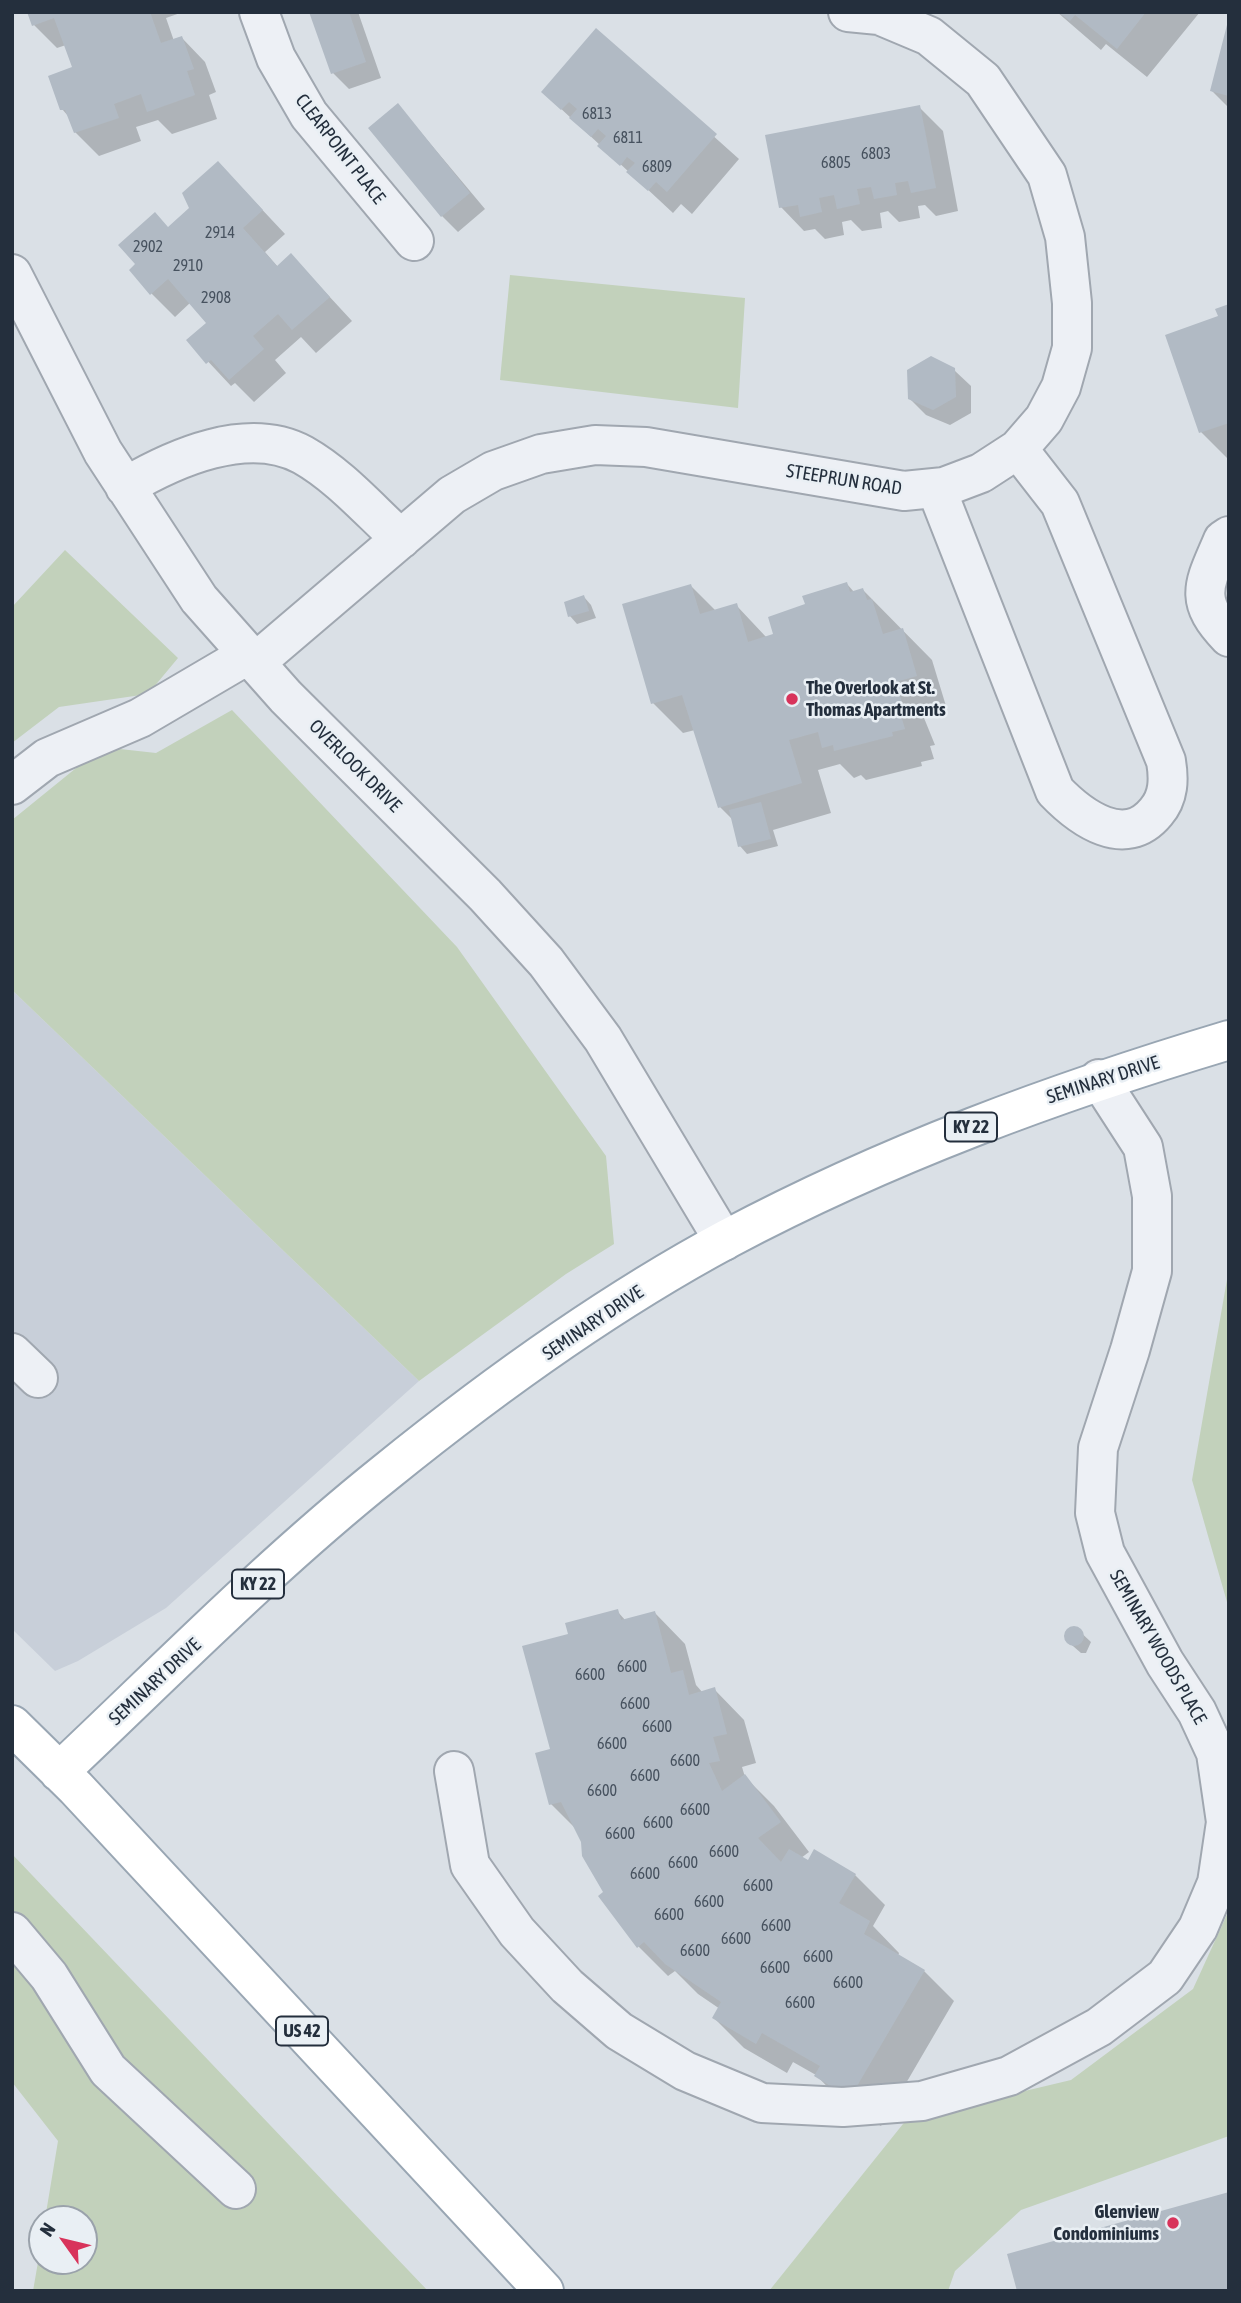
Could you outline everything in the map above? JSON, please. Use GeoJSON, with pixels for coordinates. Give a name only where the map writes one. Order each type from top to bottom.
{"type":"FeatureCollection","features":[{"type":"Feature","properties":{"kind":"main road","name":"SEMINARY DRIVE"},"geometry":{"type":"LineString","coordinates":[[59,1772],[310,1536],[386,1472],[596,1318],[724,1241],[825,1190],[991,1118],[1098,1079],[1229,1040]]}},
{"type":"Feature","properties":{"kind":"main road","name":"US 42"},"geometry":{"type":"LineString","coordinates":[[12,1725],[544,2291]]}},
{"type":"Feature","properties":{"kind":"street","name":"CLEARPOINT PLACE"},"geometry":{"type":"LineString","coordinates":[[259,12],[276,58],[309,115],[414,241]]}},
{"type":"Feature","properties":{"kind":"street","name":"STEEPRUN ROAD"},"geometry":{"type":"LineString","coordinates":[[12,785],[47,758],[140,718],[252,658],[452,495],[493,471],[541,454],[595,445],[646,447],[904,492],[936,488],[981,473],[1018,449],[1044,419],[1061,387],[1072,348],[1072,303],[1065,237],[1047,175],[983,80],[929,36],[879,15],[848,12]]}},
{"type":"Feature","properties":{"kind":"street","name":"OVERLOOK DRIVE"},"geometry":{"type":"LineString","coordinates":[[12,274],[64,382],[125,486],[200,599],[344,757],[485,895],[546,962],[603,1039],[724,1241]]}},
{"type":"Feature","properties":{"kind":"street"},"geometry":{"type":"LineString","coordinates":[[125,486],[158,467],[238,444],[282,446],[328,472],[401,539]]}},
{"type":"Feature","properties":{"kind":"street"},"geometry":{"type":"LineString","coordinates":[[936,488],[1055,791],[1077,814],[1105,826],[1128,832],[1147,823],[1160,807],[1169,782],[1166,761],[1060,503],[1018,449]]}},
{"type":"Feature","properties":{"kind":"street"},"geometry":{"type":"LineString","coordinates":[[1229,536],[1223,540],[1203,588],[1212,620],[1229,637]]}},
{"type":"Feature","properties":{"kind":"street","name":"SEMINARY WOODS PLACE"},"geometry":{"type":"LineString","coordinates":[[454,1771],[470,1865],[525,1941],[567,1986],[619,2031],[685,2071],[762,2102],[843,2107],[922,2101],[1009,2076],[1099,2027],[1165,1977],[1198,1928],[1217,1883],[1226,1822],[1216,1753],[1197,1712],[1165,1664],[1105,1553],[1095,1513],[1098,1448],[1152,1271],[1152,1196],[1143,1147],[1098,1079]]}},
{"type":"Feature","properties":{"kind":"street"},"geometry":{"type":"LineString","coordinates":[[12,1931],[49,1976],[108,2070],[236,2189]]}},
{"type":"Feature","properties":{"kind":"shaded area"},"geometry":{"type":"Polygon","coordinates":[[[12,990],[419,1381],[166,1608],[78,1661],[55,1671],[12,1629],[12,990]]]}},
{"type":"Feature","properties":{"kind":"green space"},"geometry":{"type":"Polygon","coordinates":[[[510,275],[745,298],[738,408],[500,380],[510,275]]]}},
{"type":"Feature","properties":{"kind":"green space"},"geometry":{"type":"Polygon","coordinates":[[[65,550],[178,658],[148,694],[59,707],[12,743],[12,607],[65,550]]]}},
{"type":"Feature","properties":{"kind":"green space"},"geometry":{"type":"Polygon","coordinates":[[[232,710],[457,947],[606,1156],[614,1244],[566,1274],[419,1381],[12,990],[12,820],[102,747],[156,753],[232,710]]]}},
{"type":"Feature","properties":{"kind":"green space"},"geometry":{"type":"Polygon","coordinates":[[[1229,1268],[1229,1609],[1192,1480],[1229,1268]]]}},
{"type":"Feature","properties":{"kind":"green space"},"geometry":{"type":"Polygon","coordinates":[[[12,1854],[428,2291],[33,2291],[36,2275],[98,2275],[98,2205],[47,2205],[58,2141],[12,2082],[12,1854]]]}},
{"type":"Feature","properties":{"kind":"green space"},"geometry":{"type":"Polygon","coordinates":[[[1229,1910],[1229,2136],[1021,2210],[955,2271],[948,2291],[769,2291],[907,2119],[1071,2080],[1193,1989],[1229,1910]]]}},
{"type":"Feature","properties":{"kind":"building"},"geometry":{"type":"Polygon","coordinates":[[[27,12],[150,12],[161,43],[182,36],[194,69],[187,71],[195,95],[147,112],[141,94],[114,104],[119,118],[74,133],[65,110],[60,110],[48,76],[72,67],[54,18],[32,26],[27,12]]]}},
{"type":"Feature","properties":{"kind":"building"},"geometry":{"type":"Polygon","coordinates":[[[309,12],[349,12],[366,62],[331,74],[309,12]]]}},
{"type":"Feature","properties":{"kind":"building"},"geometry":{"type":"Polygon","coordinates":[[[1058,12],[1146,12],[1117,49],[1075,15],[1070,21],[1058,12]]]}},
{"type":"Feature","properties":{"kind":"building"},"geometry":{"type":"Polygon","coordinates":[[[1229,21],[1229,96],[1210,91],[1229,21]]]}},
{"type":"Feature","properties":{"kind":"building"},"geometry":{"type":"Polygon","coordinates":[[[596,28],[717,134],[667,192],[656,182],[648,191],[626,172],[635,163],[627,157],[620,166],[597,146],[606,136],[598,129],[591,137],[569,118],[577,109],[569,102],[561,110],[541,92],[596,28]]]}},
{"type":"Feature","properties":{"kind":"building"},"geometry":{"type":"Polygon","coordinates":[[[398,103],[470,193],[441,217],[368,128],[398,103]]]}},
{"type":"Feature","properties":{"kind":"building"},"geometry":{"type":"Polygon","coordinates":[[[920,105],[936,188],[911,193],[908,181],[895,183],[897,195],[874,199],[871,187],[857,189],[860,204],[837,209],[834,195],[819,198],[822,212],[800,217],[798,205],[779,208],[765,135],[920,105]]]}},
{"type":"Feature","properties":{"kind":"building"},"geometry":{"type":"Polygon","coordinates":[[[218,161],[263,210],[243,228],[277,266],[291,253],[330,297],[292,330],[278,314],[253,336],[264,349],[229,380],[211,360],[206,364],[186,340],[206,323],[168,279],[150,295],[129,270],[135,264],[118,245],[155,212],[168,227],[189,208],[182,193],[218,161]]]}},
{"type":"Feature","properties":{"kind":"building"},"geometry":{"type":"Polygon","coordinates":[[[1229,304],[1229,423],[1199,433],[1165,335],[1218,316],[1215,309],[1229,304]]]}},
{"type":"Feature","properties":{"kind":"building"},"geometry":{"type":"Polygon","coordinates":[[[931,356],[955,368],[956,397],[933,410],[908,399],[907,370],[931,356]]]}},
{"type":"Feature","properties":{"kind":"building","name":"The Overlook at St. Thomas Apartments"},"geometry":{"type":"Polygon","coordinates":[[[847,582],[850,592],[863,588],[867,600],[872,599],[883,634],[903,628],[917,676],[892,683],[896,684],[906,715],[901,716],[905,729],[892,732],[893,736],[834,751],[833,745],[822,748],[818,732],[789,740],[802,783],[718,808],[682,695],[651,704],[622,604],[691,584],[700,614],[737,603],[748,642],[773,634],[768,617],[805,604],[802,596],[847,582]]]}},
{"type":"Feature","properties":{"kind":"building"},"geometry":{"type":"Polygon","coordinates":[[[584,595],[589,611],[568,617],[564,602],[584,595]]]}},
{"type":"Feature","properties":{"kind":"building"},"geometry":{"type":"Polygon","coordinates":[[[761,802],[771,839],[738,847],[729,810],[761,802]]]}},
{"type":"Feature","properties":{"kind":"building"},"geometry":{"type":"Polygon","coordinates":[[[618,1609],[621,1620],[655,1611],[671,1673],[683,1670],[689,1695],[715,1687],[727,1734],[713,1737],[720,1761],[709,1763],[722,1791],[745,1774],[781,1822],[758,1838],[781,1862],[789,1849],[808,1860],[814,1849],[856,1874],[839,1903],[870,1921],[864,1934],[925,1970],[850,2098],[814,2076],[820,2066],[762,2033],[756,2044],[712,2018],[721,2002],[665,1964],[644,1942],[637,1948],[598,1896],[603,1892],[582,1856],[581,1842],[561,1802],[549,1805],[535,1753],[550,1749],[522,1646],[568,1634],[565,1623],[618,1609]]]}},
{"type":"Feature","properties":{"kind":"building"},"geometry":{"type":"Polygon","coordinates":[[[1070,1626],[1078,1626],[1084,1636],[1078,1646],[1070,1646],[1064,1640],[1064,1632],[1070,1626]]]}},
{"type":"Feature","properties":{"kind":"building","name":"Glenview Condominiums"},"geometry":{"type":"Polygon","coordinates":[[[1229,2192],[1229,2291],[1017,2291],[1007,2254],[1229,2192]]]}},
{"type":"Feature","properties":{"kind":"place","name":"The Overlook at St. Thomas Apartments"},"geometry":{"type":"Point","coordinates":[792,699]}},
{"type":"Feature","properties":{"kind":"place","name":"Glenview Condominiums"},"geometry":{"type":"Point","coordinates":[1173,2223]}}]}
